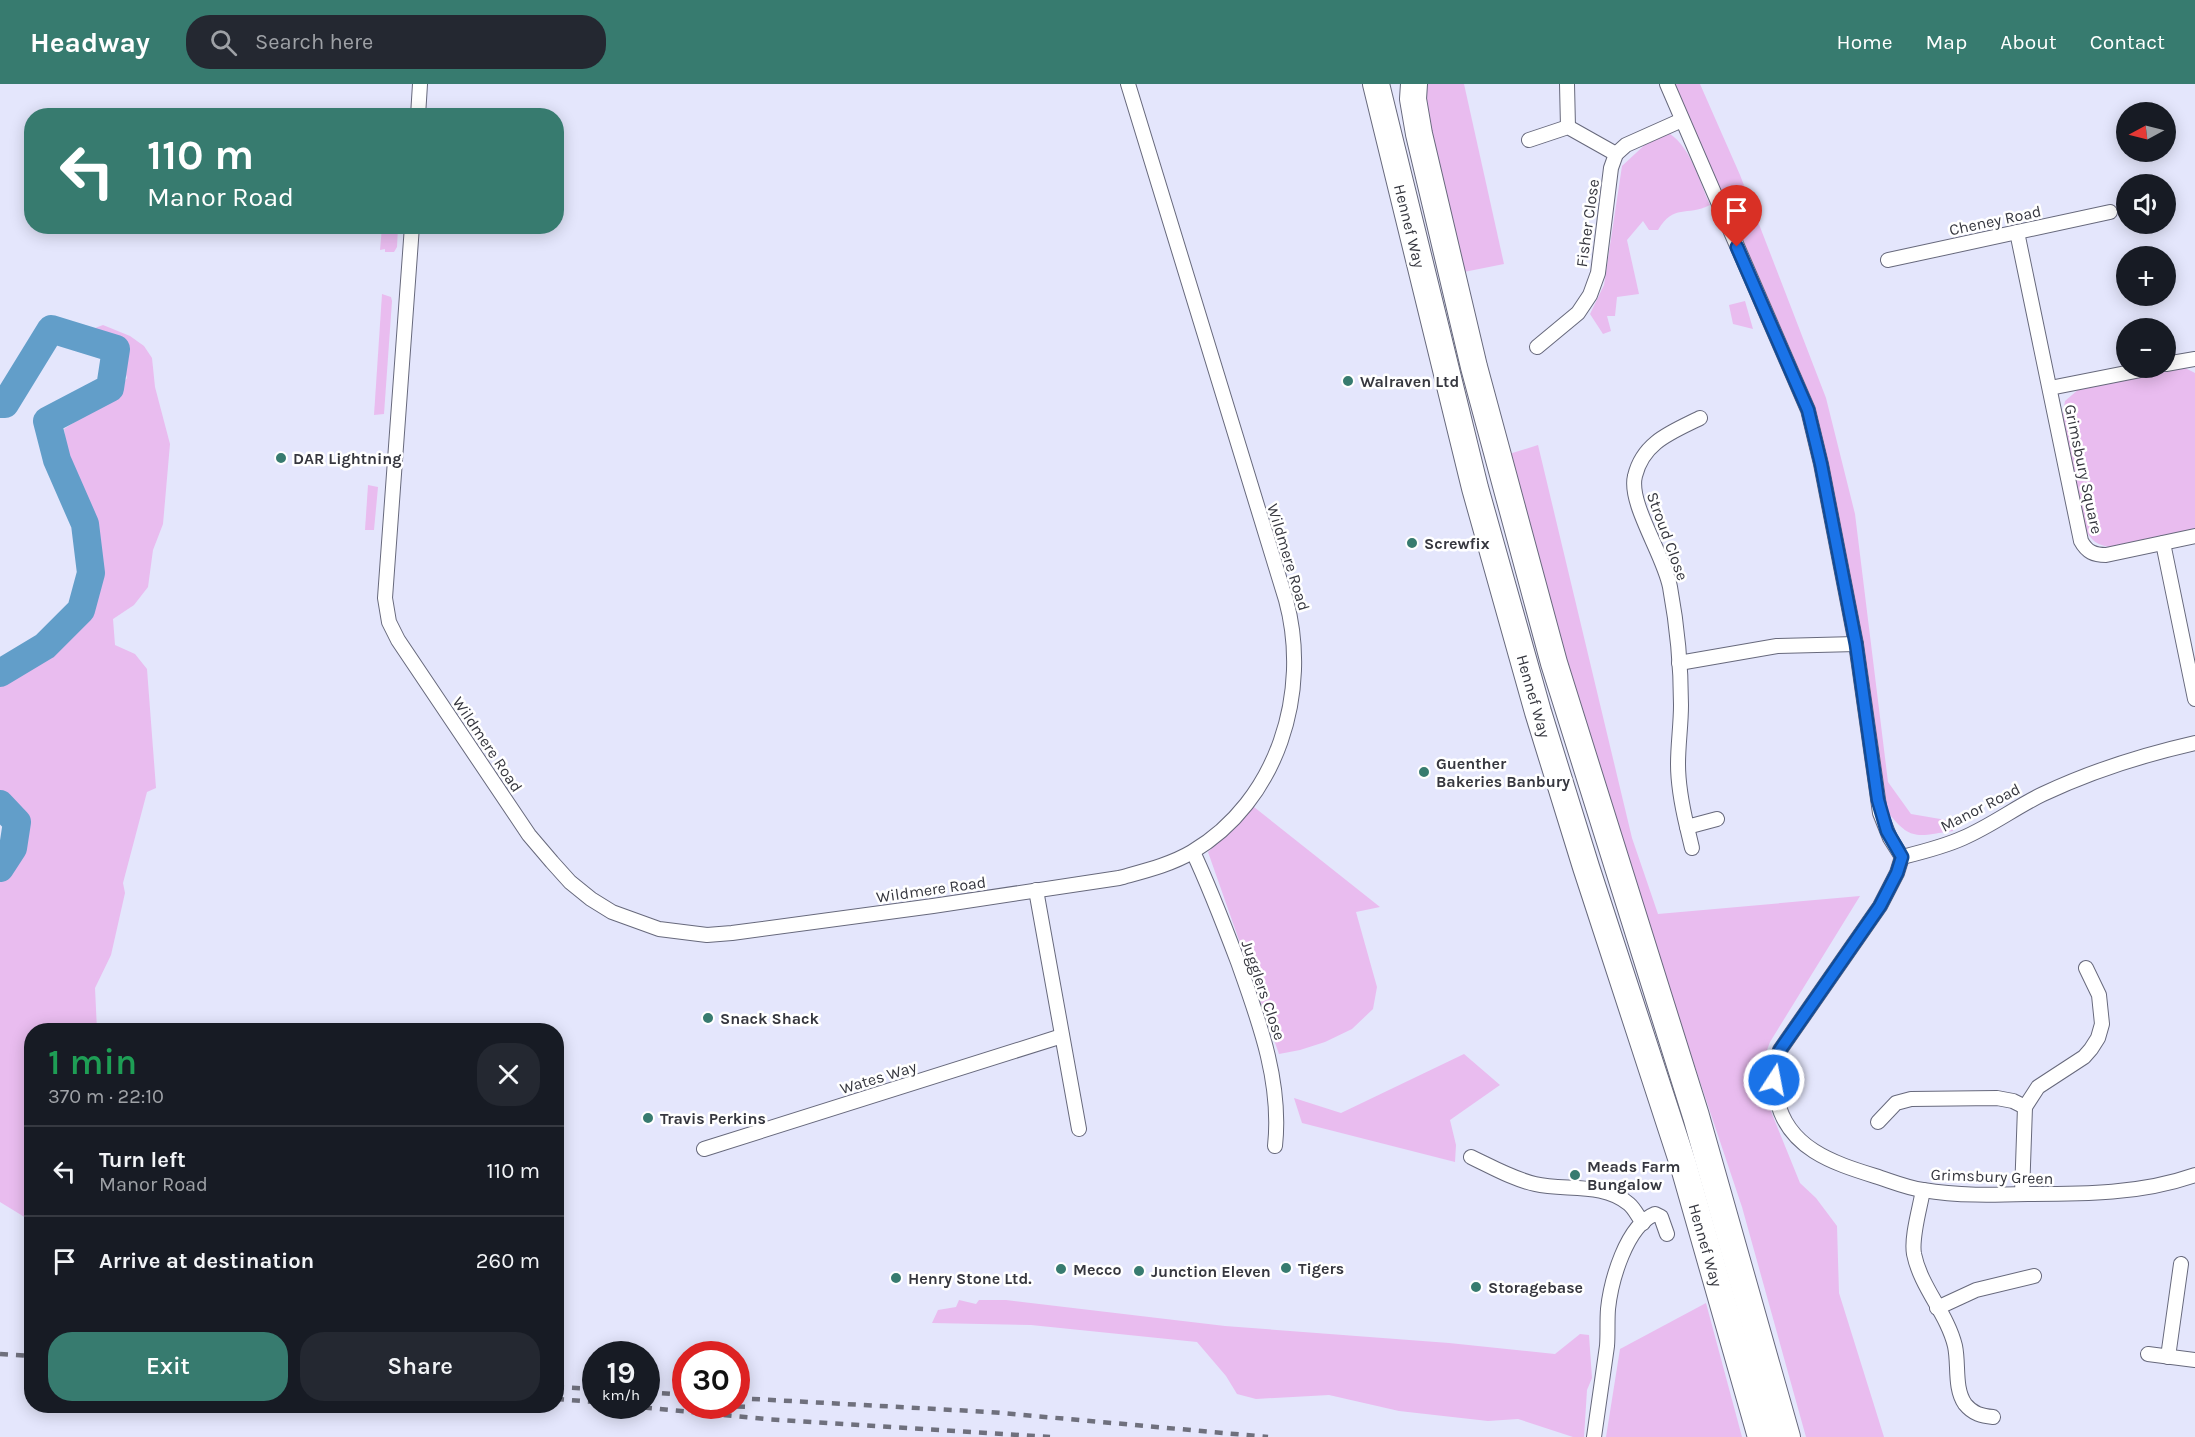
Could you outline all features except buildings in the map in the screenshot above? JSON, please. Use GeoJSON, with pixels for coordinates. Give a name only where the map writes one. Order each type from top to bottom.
{"type":"FeatureCollection","features":[{"type":"Feature","properties":{"kind":"highway","name":"Hennef Way"},"geometry":{"type":"LineString","coordinates":[[1376,84],[1469,465],[1532,690],[1586,867],[1680,1153],[1761,1437]]}},
{"type":"Feature","properties":{"kind":"highway","name":"Hennef Way"},"geometry":{"type":"LineString","coordinates":[[1414,84],[1413,99],[1419,134],[1474,367],[1507,494],[1554,663],[1696,1116],[1788,1437]]}},
{"type":"Feature","properties":{"kind":"street"},"geometry":{"type":"LineString","coordinates":[[418,108],[420,84]]}},
{"type":"Feature","properties":{"kind":"street","name":"Wildmere Road"},"geometry":{"type":"LineString","coordinates":[[411,234],[385,598],[389,622],[398,640],[529,835],[570,882],[612,912],[635,921],[659,929],[707,935],[760,930],[1119,878],[1193,852],[1239,812],[1254,793],[1279,747],[1289,713],[1295,668],[1294,642],[1286,600],[1128,84]]}},
{"type":"Feature","properties":{"kind":"street"},"geometry":{"type":"LineString","coordinates":[[1568,84],[1569,127]]}},
{"type":"Feature","properties":{"kind":"street"},"geometry":{"type":"LineString","coordinates":[[1667,84],[1808,410],[1821,464],[1856,644],[1880,813],[1890,838],[1902,857]]}},
{"type":"Feature","properties":{"kind":"street"},"geometry":{"type":"LineString","coordinates":[[1529,140],[1569,127],[1616,154],[1626,145],[1682,120]]}},
{"type":"Feature","properties":{"kind":"street","name":"Fisher Close"},"geometry":{"type":"LineString","coordinates":[[1537,346],[1578,314],[1594,286],[1598,273],[1611,168],[1616,154]]}},
{"type":"Feature","properties":{"kind":"street","name":"Cheney Road"},"geometry":{"type":"LineString","coordinates":[[1888,260],[2110,212]]}},
{"type":"Feature","properties":{"kind":"street","name":"Grimsbury Square"},"geometry":{"type":"LineString","coordinates":[[2017,232],[2081,541],[2085,548],[2099,555],[2106,555],[2195,536]]}},
{"type":"Feature","properties":{"kind":"street"},"geometry":{"type":"LineString","coordinates":[[2176,362],[2195,359]]}},
{"type":"Feature","properties":{"kind":"street","name":"Grimsbury Square"},"geometry":{"type":"LineString","coordinates":[[2050,388],[2116,375]]}},
{"type":"Feature","properties":{"kind":"street","name":"Stroud Close"},"geometry":{"type":"LineString","coordinates":[[1692,849],[1679,778],[1681,707],[1679,663],[1670,585],[1636,501],[1633,485],[1640,461],[1650,447],[1664,435],[1700,418]]}},
{"type":"Feature","properties":{"kind":"street"},"geometry":{"type":"LineString","coordinates":[[2163,543],[2195,699]]}},
{"type":"Feature","properties":{"kind":"street"},"geometry":{"type":"LineString","coordinates":[[1679,663],[1777,646],[1856,644]]}},
{"type":"Feature","properties":{"kind":"street","name":"Manor Road"},"geometry":{"type":"LineString","coordinates":[[1902,857],[1962,839],[2026,802],[2092,773],[2139,756],[2195,743]]}},
{"type":"Feature","properties":{"kind":"street"},"geometry":{"type":"LineString","coordinates":[[1687,827],[1717,819]]}},
{"type":"Feature","properties":{"kind":"street","name":"Jugglers Close"},"geometry":{"type":"LineString","coordinates":[[1193,852],[1216,902],[1268,1053],[1275,1088],[1277,1123],[1275,1146]]}},
{"type":"Feature","properties":{"kind":"street","name":"Grimsbury Green"},"geometry":{"type":"LineString","coordinates":[[1902,857],[1897,873],[1880,906],[1780,1050],[1774,1080],[1778,1105],[1782,1116],[1801,1144],[1824,1158],[1840,1164],[1923,1190],[1956,1193],[2113,1192],[2159,1185],[2195,1175]]}},
{"type":"Feature","properties":{"kind":"street"},"geometry":{"type":"LineString","coordinates":[[1036,890],[1079,1129]]}},
{"type":"Feature","properties":{"kind":"street"},"geometry":{"type":"LineString","coordinates":[[2022,1194],[2025,1107],[2038,1087],[2084,1057],[2098,1038],[2102,1024],[2099,996],[2086,969]]}},
{"type":"Feature","properties":{"kind":"street","name":"Wates Way"},"geometry":{"type":"LineString","coordinates":[[704,1149],[1062,1036]]}},
{"type":"Feature","properties":{"kind":"street"},"geometry":{"type":"LineString","coordinates":[[1878,1122],[1896,1103],[1911,1099],[1997,1098],[2013,1101],[2025,1107]]}},
{"type":"Feature","properties":{"kind":"street"},"geometry":{"type":"LineString","coordinates":[[1471,1157],[1527,1182],[1611,1194],[1630,1205],[1642,1223]]}},
{"type":"Feature","properties":{"kind":"street"},"geometry":{"type":"LineString","coordinates":[[1923,1190],[1914,1252],[1922,1280],[1946,1325],[1954,1346],[1959,1386],[1964,1402],[1972,1412],[1993,1418]]}},
{"type":"Feature","properties":{"kind":"street"},"geometry":{"type":"LineString","coordinates":[[1594,1437],[1608,1338],[1608,1310],[1613,1280],[1625,1250],[1642,1223],[1650,1216],[1659,1215],[1667,1234]]}},
{"type":"Feature","properties":{"kind":"street"},"geometry":{"type":"LineString","coordinates":[[2168,1357],[2181,1264]]}},
{"type":"Feature","properties":{"kind":"street"},"geometry":{"type":"LineString","coordinates":[[1937,1308],[1976,1290],[2034,1276]]}},
{"type":"Feature","properties":{"kind":"street"},"geometry":{"type":"LineString","coordinates":[[2148,1354],[2195,1360]]}},
{"type":"Feature","properties":{"kind":"shaded area"},"geometry":{"type":"Polygon","coordinates":[[[1425,84],[1464,84],[1504,264],[1459,273],[1433,150],[1425,84]]]}},
{"type":"Feature","properties":{"kind":"shaded area"},"geometry":{"type":"Polygon","coordinates":[[[1673,84],[1700,84],[1740,175],[1826,398],[1855,514],[1888,782],[1911,814],[1952,821],[1953,831],[1922,835],[1908,832],[1886,810],[1809,403],[1673,84]]]}},
{"type":"Feature","properties":{"kind":"shaded area"},"geometry":{"type":"Polygon","coordinates":[[[1665,131],[1681,144],[1687,153],[1710,205],[1675,213],[1658,230],[1649,230],[1643,221],[1627,240],[1639,294],[1617,297],[1615,316],[1607,316],[1611,331],[1603,334],[1590,314],[1604,285],[1622,166],[1650,140],[1665,131]]]}},
{"type":"Feature","properties":{"kind":"shaded area"},"geometry":{"type":"Polygon","coordinates":[[[381,234],[398,234],[397,247],[394,252],[380,250],[381,234]]]}},
{"type":"Feature","properties":{"kind":"shaded area"},"geometry":{"type":"Polygon","coordinates":[[[382,294],[391,297],[392,301],[384,414],[374,415],[382,294]]]}},
{"type":"Feature","properties":{"kind":"shaded area"},"geometry":{"type":"Polygon","coordinates":[[[1745,301],[1753,329],[1733,324],[1729,305],[1745,301]]]}},
{"type":"Feature","properties":{"kind":"shaded area"},"geometry":{"type":"Polygon","coordinates":[[[103,325],[130,336],[144,346],[152,358],[155,387],[170,444],[163,524],[153,550],[148,587],[134,605],[113,619],[115,645],[135,654],[147,669],[156,788],[147,792],[123,883],[125,893],[111,955],[95,988],[97,1023],[24,1023],[24,1217],[0,1202],[0,873],[18,846],[23,831],[18,816],[0,799],[0,685],[11,681],[56,653],[85,611],[98,562],[94,532],[83,490],[73,475],[67,454],[64,429],[113,397],[127,378],[117,343],[90,330],[103,325]]]}},
{"type":"Feature","properties":{"kind":"shaded area"},"geometry":{"type":"Polygon","coordinates":[[[2185,368],[2195,373],[2195,529],[2111,547],[2098,544],[2089,536],[2085,528],[2062,418],[2065,401],[2079,389],[2135,378],[2176,378],[2176,370],[2185,368]]]}},
{"type":"Feature","properties":{"kind":"shaded area"},"geometry":{"type":"Polygon","coordinates":[[[1538,445],[1632,838],[1658,914],[1860,896],[1770,1042],[1757,1077],[1800,1183],[1816,1198],[1837,1226],[1839,1293],[1884,1437],[1806,1437],[1742,1207],[1617,834],[1506,455],[1538,445]]]}},
{"type":"Feature","properties":{"kind":"shaded area"},"geometry":{"type":"Polygon","coordinates":[[[368,485],[378,487],[374,530],[365,530],[368,485]]]}},
{"type":"Feature","properties":{"kind":"shaded area"},"geometry":{"type":"Polygon","coordinates":[[[1254,807],[1380,907],[1356,912],[1377,987],[1373,1009],[1352,1029],[1325,1042],[1279,1054],[1208,852],[1254,807]]]}},
{"type":"Feature","properties":{"kind":"shaded area"},"geometry":{"type":"Polygon","coordinates":[[[1464,1054],[1500,1085],[1450,1120],[1456,1145],[1455,1162],[1302,1123],[1294,1098],[1341,1113],[1464,1054]]]}},
{"type":"Feature","properties":{"kind":"shaded area"},"geometry":{"type":"Polygon","coordinates":[[[959,1300],[976,1304],[979,1300],[1006,1300],[1225,1326],[1449,1343],[1555,1354],[1580,1334],[1589,1335],[1592,1378],[1587,1390],[1584,1437],[1573,1437],[1518,1419],[1488,1421],[1399,1411],[1329,1395],[1256,1399],[1237,1394],[1226,1376],[1197,1342],[1031,1325],[932,1323],[938,1310],[956,1307],[959,1300]]]}},
{"type":"Feature","properties":{"kind":"shaded area"},"geometry":{"type":"Polygon","coordinates":[[[1706,1303],[1742,1437],[1606,1437],[1620,1349],[1706,1303]]]}},
{"type":"Feature","properties":{"kind":"waterway"},"geometry":{"type":"LineString","coordinates":[[0,404],[5,404],[51,329],[116,349],[110,388],[47,421],[57,460],[85,524],[91,573],[81,610],[45,646],[0,673]]}},
{"type":"Feature","properties":{"kind":"waterway"},"geometry":{"type":"LineString","coordinates":[[0,804],[17,822],[13,848],[0,868]]}},
{"type":"Feature","properties":{"kind":"railway"},"geometry":{"type":"LineString","coordinates":[[0,1354],[24,1356]]}},
{"type":"Feature","properties":{"kind":"railway"},"geometry":{"type":"LineString","coordinates":[[564,1387],[582,1388]]}},
{"type":"Feature","properties":{"kind":"railway"},"geometry":{"type":"LineString","coordinates":[[660,1393],[672,1394]]}},
{"type":"Feature","properties":{"kind":"railway"},"geometry":{"type":"LineString","coordinates":[[750,1399],[990,1412],[1268,1437]]}},
{"type":"Feature","properties":{"kind":"railway"},"geometry":{"type":"LineString","coordinates":[[564,1400],[582,1401]]}},
{"type":"Feature","properties":{"kind":"railway"},"geometry":{"type":"LineString","coordinates":[[660,1409],[765,1419],[1050,1437]]}},
{"type":"Feature","properties":{"kind":"place","name":"Walraven Ltd"},"geometry":{"type":"Point","coordinates":[1348,381]}},
{"type":"Feature","properties":{"kind":"place","name":"DAR Lightning"},"geometry":{"type":"Point","coordinates":[281,458]}},
{"type":"Feature","properties":{"kind":"place","name":"Screwfix"},"geometry":{"type":"Point","coordinates":[1412,543]}},
{"type":"Feature","properties":{"kind":"place","name":"Guenther Bakeries Banbury"},"geometry":{"type":"Point","coordinates":[1424,772]}},
{"type":"Feature","properties":{"kind":"place","name":"Snack Shack"},"geometry":{"type":"Point","coordinates":[708,1018]}},
{"type":"Feature","properties":{"kind":"place","name":"Travis Perkins"},"geometry":{"type":"Point","coordinates":[648,1118]}},
{"type":"Feature","properties":{"kind":"place","name":"Meads Farm Bungalow"},"geometry":{"type":"Point","coordinates":[1575,1175]}},
{"type":"Feature","properties":{"kind":"place","name":"Tigers"},"geometry":{"type":"Point","coordinates":[1286,1268]}},
{"type":"Feature","properties":{"kind":"place","name":"Mecco"},"geometry":{"type":"Point","coordinates":[1061,1269]}},
{"type":"Feature","properties":{"kind":"place","name":"Junction Eleven"},"geometry":{"type":"Point","coordinates":[1139,1271]}},
{"type":"Feature","properties":{"kind":"place","name":"Henry Stone Ltd."},"geometry":{"type":"Point","coordinates":[896,1278]}},
{"type":"Feature","properties":{"kind":"place","name":"Storagebase"},"geometry":{"type":"Point","coordinates":[1476,1287]}},
{"type":"Feature","properties":{"kind":"route"},"geometry":{"type":"LineString","coordinates":[[1737,247],[1808,410],[1821,464],[1856,644],[1880,813],[1890,838],[1902,857],[1891,887],[1880,906],[1780,1050],[1774,1080]]}}]}
